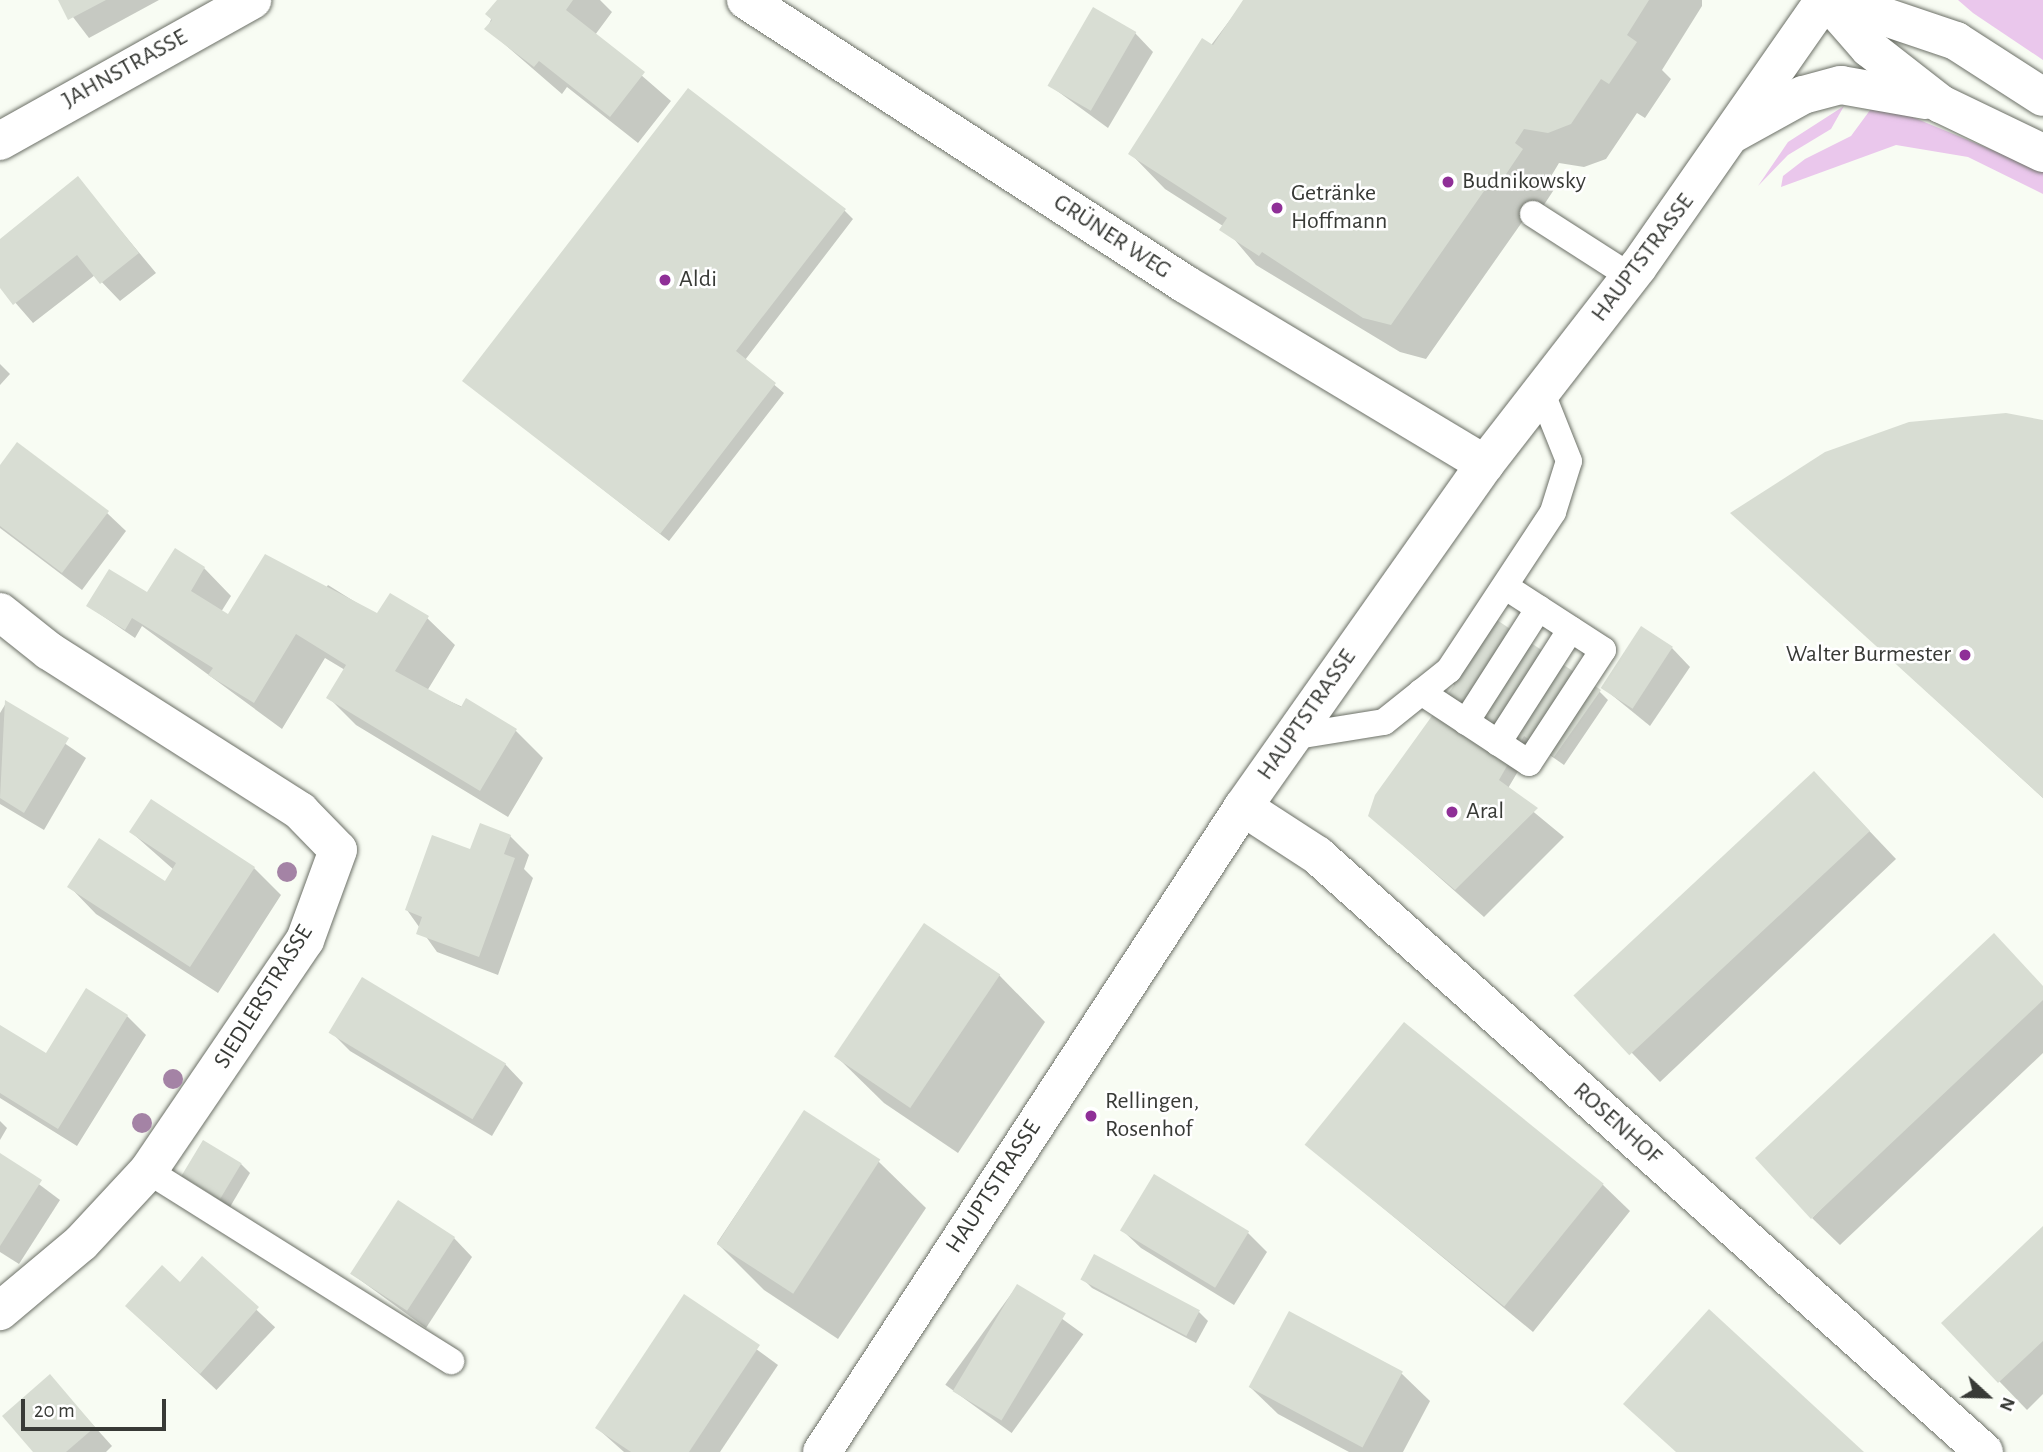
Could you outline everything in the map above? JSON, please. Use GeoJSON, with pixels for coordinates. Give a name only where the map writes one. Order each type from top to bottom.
{"type":"FeatureCollection","features":[{"type":"Feature","properties":{"kind":"main road","name":"JAHNSTRASSE"},"geometry":{"type":"LineString","coordinates":[[0,141],[252,0]]}},
{"type":"Feature","properties":{"kind":"main road","name":"GRÜNER WEG"},"geometry":{"type":"LineString","coordinates":[[746,0],[1185,284],[1485,464]]}},
{"type":"Feature","properties":{"kind":"main road","name":"HAUPTSTRASSE"},"geometry":{"type":"LineString","coordinates":[[822,1452],[1242,807],[1485,464],[1631,277],[1826,0]]}},
{"type":"Feature","properties":{"kind":"main road"},"geometry":{"type":"LineString","coordinates":[[1826,0],[1869,48],[1941,104],[2043,153]]}},
{"type":"Feature","properties":{"kind":"main road"},"geometry":{"type":"LineString","coordinates":[[1835,0],[1956,41],[2043,97]]}},
{"type":"Feature","properties":{"kind":"main road"},"geometry":{"type":"LineString","coordinates":[[1926,0],[1956,41]]}},
{"type":"Feature","properties":{"kind":"main road"},"geometry":{"type":"LineString","coordinates":[[1734,133],[1802,95],[1842,85],[1941,104]]}},
{"type":"Feature","properties":{"kind":"main road","name":"SIEDLERSTRASSE"},"geometry":{"type":"LineString","coordinates":[[0,612],[49,651],[300,811],[338,850],[305,940],[148,1171],[81,1243],[0,1311]]}},
{"type":"Feature","properties":{"kind":"main road","name":"ROSENHOF"},"geometry":{"type":"LineString","coordinates":[[1242,807],[1317,855],[1984,1452]]}},
{"type":"Feature","properties":{"kind":"lane"},"geometry":{"type":"LineString","coordinates":[[1534,214],[1631,277]]}},
{"type":"Feature","properties":{"kind":"lane"},"geometry":{"type":"LineString","coordinates":[[1292,737],[1384,722],[1449,670],[1553,512],[1569,461],[1541,391]]}},
{"type":"Feature","properties":{"kind":"lane"},"geometry":{"type":"LineString","coordinates":[[1421,692],[1529,763],[1603,650],[1506,587]]}},
{"type":"Feature","properties":{"kind":"lane"},"geometry":{"type":"LineString","coordinates":[[1466,722],[1539,608]]}},
{"type":"Feature","properties":{"kind":"lane"},"geometry":{"type":"LineString","coordinates":[[1498,743],[1570,629]]}},
{"type":"Feature","properties":{"kind":"lane"},"geometry":{"type":"LineString","coordinates":[[148,1171],[451,1361]]}},
{"type":"Feature","properties":{"kind":"shaded area"},"geometry":{"type":"Polygon","coordinates":[[[1958,0],[2043,0],[2043,60],[1973,13],[1958,0]]]}},
{"type":"Feature","properties":{"kind":"shaded area"},"geometry":{"type":"Polygon","coordinates":[[[1876,102],[2043,171],[2043,194],[1968,157],[1896,145],[1781,187],[1783,176],[1805,159],[1851,136],[1876,102]]]}},
{"type":"Feature","properties":{"kind":"shaded area"},"geometry":{"type":"Polygon","coordinates":[[[1844,106],[1831,129],[1788,155],[1758,186],[1788,142],[1844,106]]]}},
{"type":"Feature","properties":{"kind":"building"},"geometry":{"type":"Polygon","coordinates":[[[58,0],[106,0],[68,20],[58,0]]]}},
{"type":"Feature","properties":{"kind":"building"},"geometry":{"type":"Polygon","coordinates":[[[497,0],[573,0],[566,10],[645,72],[610,117],[539,61],[534,67],[484,29],[492,20],[485,14],[497,0]]]}},
{"type":"Feature","properties":{"kind":"building"},"geometry":{"type":"Polygon","coordinates":[[[1243,0],[1649,0],[1627,35],[1637,42],[1609,84],[1601,79],[1571,124],[1548,133],[1524,129],[1515,143],[1523,149],[1498,186],[1491,181],[1391,325],[1363,318],[1262,252],[1259,256],[1245,247],[1219,230],[1227,218],[1128,154],[1202,38],[1213,45],[1243,0]]]}},
{"type":"Feature","properties":{"kind":"building"},"geometry":{"type":"Polygon","coordinates":[[[1093,7],[1136,32],[1091,111],[1048,86],[1093,7]]]}},
{"type":"Feature","properties":{"kind":"building","name":"Aldi"},"geometry":{"type":"Polygon","coordinates":[[[688,88],[846,209],[736,351],[776,383],[660,534],[462,381],[688,88]]]}},
{"type":"Feature","properties":{"kind":"building"},"geometry":{"type":"Polygon","coordinates":[[[78,176],[139,253],[100,284],[77,255],[13,305],[0,288],[0,239],[78,176]]]}},
{"type":"Feature","properties":{"kind":"building","name":"Walter Burmester"},"geometry":{"type":"Polygon","coordinates":[[[2006,413],[2043,420],[2043,798],[1730,513],[1825,452],[1909,422],[2006,413]]]}},
{"type":"Feature","properties":{"kind":"building"},"geometry":{"type":"Polygon","coordinates":[[[17,442],[109,511],[62,573],[0,526],[0,465],[17,442]]]}},
{"type":"Feature","properties":{"kind":"building"},"geometry":{"type":"Polygon","coordinates":[[[175,548],[205,567],[191,591],[228,614],[265,554],[377,613],[390,593],[429,616],[395,671],[461,707],[466,698],[517,729],[480,791],[326,698],[346,665],[296,634],[254,703],[208,675],[213,668],[132,618],[125,630],[86,606],[109,569],[147,592],[175,548]]]}},
{"type":"Feature","properties":{"kind":"building"},"geometry":{"type":"Polygon","coordinates":[[[1479,608],[1601,690],[1554,757],[1524,736],[1499,780],[1538,808],[1455,890],[1368,816],[1375,795],[1455,684],[1436,671],[1479,608]]]}},
{"type":"Feature","properties":{"kind":"building"},"geometry":{"type":"Polygon","coordinates":[[[1641,626],[1673,647],[1633,709],[1601,688],[1641,626]]]}},
{"type":"Feature","properties":{"kind":"building"},"geometry":{"type":"Polygon","coordinates":[[[5,700],[69,738],[24,813],[0,798],[5,700]]]}},
{"type":"Feature","properties":{"kind":"building"},"geometry":{"type":"Polygon","coordinates":[[[1814,771],[1870,831],[1629,1055],[1573,995],[1814,771]]]}},
{"type":"Feature","properties":{"kind":"building"},"geometry":{"type":"Polygon","coordinates":[[[151,799],[255,867],[190,967],[67,887],[99,838],[165,881],[176,863],[129,832],[151,799]]]}},
{"type":"Feature","properties":{"kind":"building"},"geometry":{"type":"Polygon","coordinates":[[[480,823],[511,835],[504,854],[515,858],[479,957],[416,934],[422,917],[405,910],[432,835],[470,849],[480,823]]]}},
{"type":"Feature","properties":{"kind":"building"},"geometry":{"type":"Polygon","coordinates":[[[924,923],[1000,974],[910,1108],[834,1056],[924,923]]]}},
{"type":"Feature","properties":{"kind":"building"},"geometry":{"type":"Polygon","coordinates":[[[1994,933],[2043,986],[2043,1000],[1811,1219],[1755,1158],[1994,933]]]}},
{"type":"Feature","properties":{"kind":"building"},"geometry":{"type":"Polygon","coordinates":[[[362,977],[506,1064],[473,1119],[329,1033],[362,977]]]}},
{"type":"Feature","properties":{"kind":"building"},"geometry":{"type":"Polygon","coordinates":[[[86,988],[128,1015],[58,1129],[0,1093],[0,1025],[46,1053],[86,988]]]}},
{"type":"Feature","properties":{"kind":"building"},"geometry":{"type":"Polygon","coordinates":[[[1404,1022],[1604,1184],[1504,1307],[1305,1145],[1404,1022]]]}},
{"type":"Feature","properties":{"kind":"building"},"geometry":{"type":"Polygon","coordinates":[[[804,1110],[880,1160],[793,1294],[717,1244],[804,1110]]]}},
{"type":"Feature","properties":{"kind":"building"},"geometry":{"type":"Polygon","coordinates":[[[203,1140],[242,1163],[220,1199],[181,1176],[203,1140]]]}},
{"type":"Feature","properties":{"kind":"building"},"geometry":{"type":"Polygon","coordinates":[[[0,1153],[42,1180],[0,1246],[0,1153]]]}},
{"type":"Feature","properties":{"kind":"building"},"geometry":{"type":"Polygon","coordinates":[[[1154,1174],[1249,1231],[1215,1288],[1120,1231],[1154,1174]]]}},
{"type":"Feature","properties":{"kind":"building"},"geometry":{"type":"Polygon","coordinates":[[[398,1200],[455,1237],[407,1311],[350,1274],[398,1200]]]}},
{"type":"Feature","properties":{"kind":"building"},"geometry":{"type":"Polygon","coordinates":[[[2043,1226],[2043,1341],[1998,1383],[1941,1323],[2043,1226]]]}},
{"type":"Feature","properties":{"kind":"building"},"geometry":{"type":"Polygon","coordinates":[[[1094,1254],[1200,1310],[1186,1336],[1080,1280],[1094,1254]]]}},
{"type":"Feature","properties":{"kind":"building"},"geometry":{"type":"Polygon","coordinates":[[[202,1256],[259,1307],[200,1374],[125,1306],[162,1265],[180,1282],[202,1256]]]}},
{"type":"Feature","properties":{"kind":"building"},"geometry":{"type":"Polygon","coordinates":[[[1017,1284],[1066,1313],[1001,1421],[953,1391],[1017,1284]]]}},
{"type":"Feature","properties":{"kind":"building"},"geometry":{"type":"Polygon","coordinates":[[[684,1294],[760,1345],[689,1452],[631,1452],[595,1428],[684,1294]]]}},
{"type":"Feature","properties":{"kind":"building"},"geometry":{"type":"Polygon","coordinates":[[[1709,1309],[1864,1452],[1676,1452],[1623,1404],[1709,1309]]]}},
{"type":"Feature","properties":{"kind":"building"},"geometry":{"type":"Polygon","coordinates":[[[1289,1311],[1403,1372],[1363,1447],[1249,1387],[1289,1311]]]}},
{"type":"Feature","properties":{"kind":"building"},"geometry":{"type":"Polygon","coordinates":[[[50,1374],[95,1427],[66,1452],[33,1452],[2,1416],[50,1374]]]}},
{"type":"Feature","properties":{"kind":"place","name":"Budnikowsky"},"geometry":{"type":"Point","coordinates":[1448,182]}},
{"type":"Feature","properties":{"kind":"place","name":"Getränke Hoffmann"},"geometry":{"type":"Point","coordinates":[1277,208]}},
{"type":"Feature","properties":{"kind":"place","name":"Aldi"},"geometry":{"type":"Point","coordinates":[665,280]}},
{"type":"Feature","properties":{"kind":"place","name":"Walter Burmester"},"geometry":{"type":"Point","coordinates":[1965,655]}},
{"type":"Feature","properties":{"kind":"place","name":"Aral"},"geometry":{"type":"Point","coordinates":[1452,812]}},
{"type":"Feature","properties":{"kind":"place","name":"Rellingen, Rosenhof"},"geometry":{"type":"Point","coordinates":[1091,1116]}}]}
